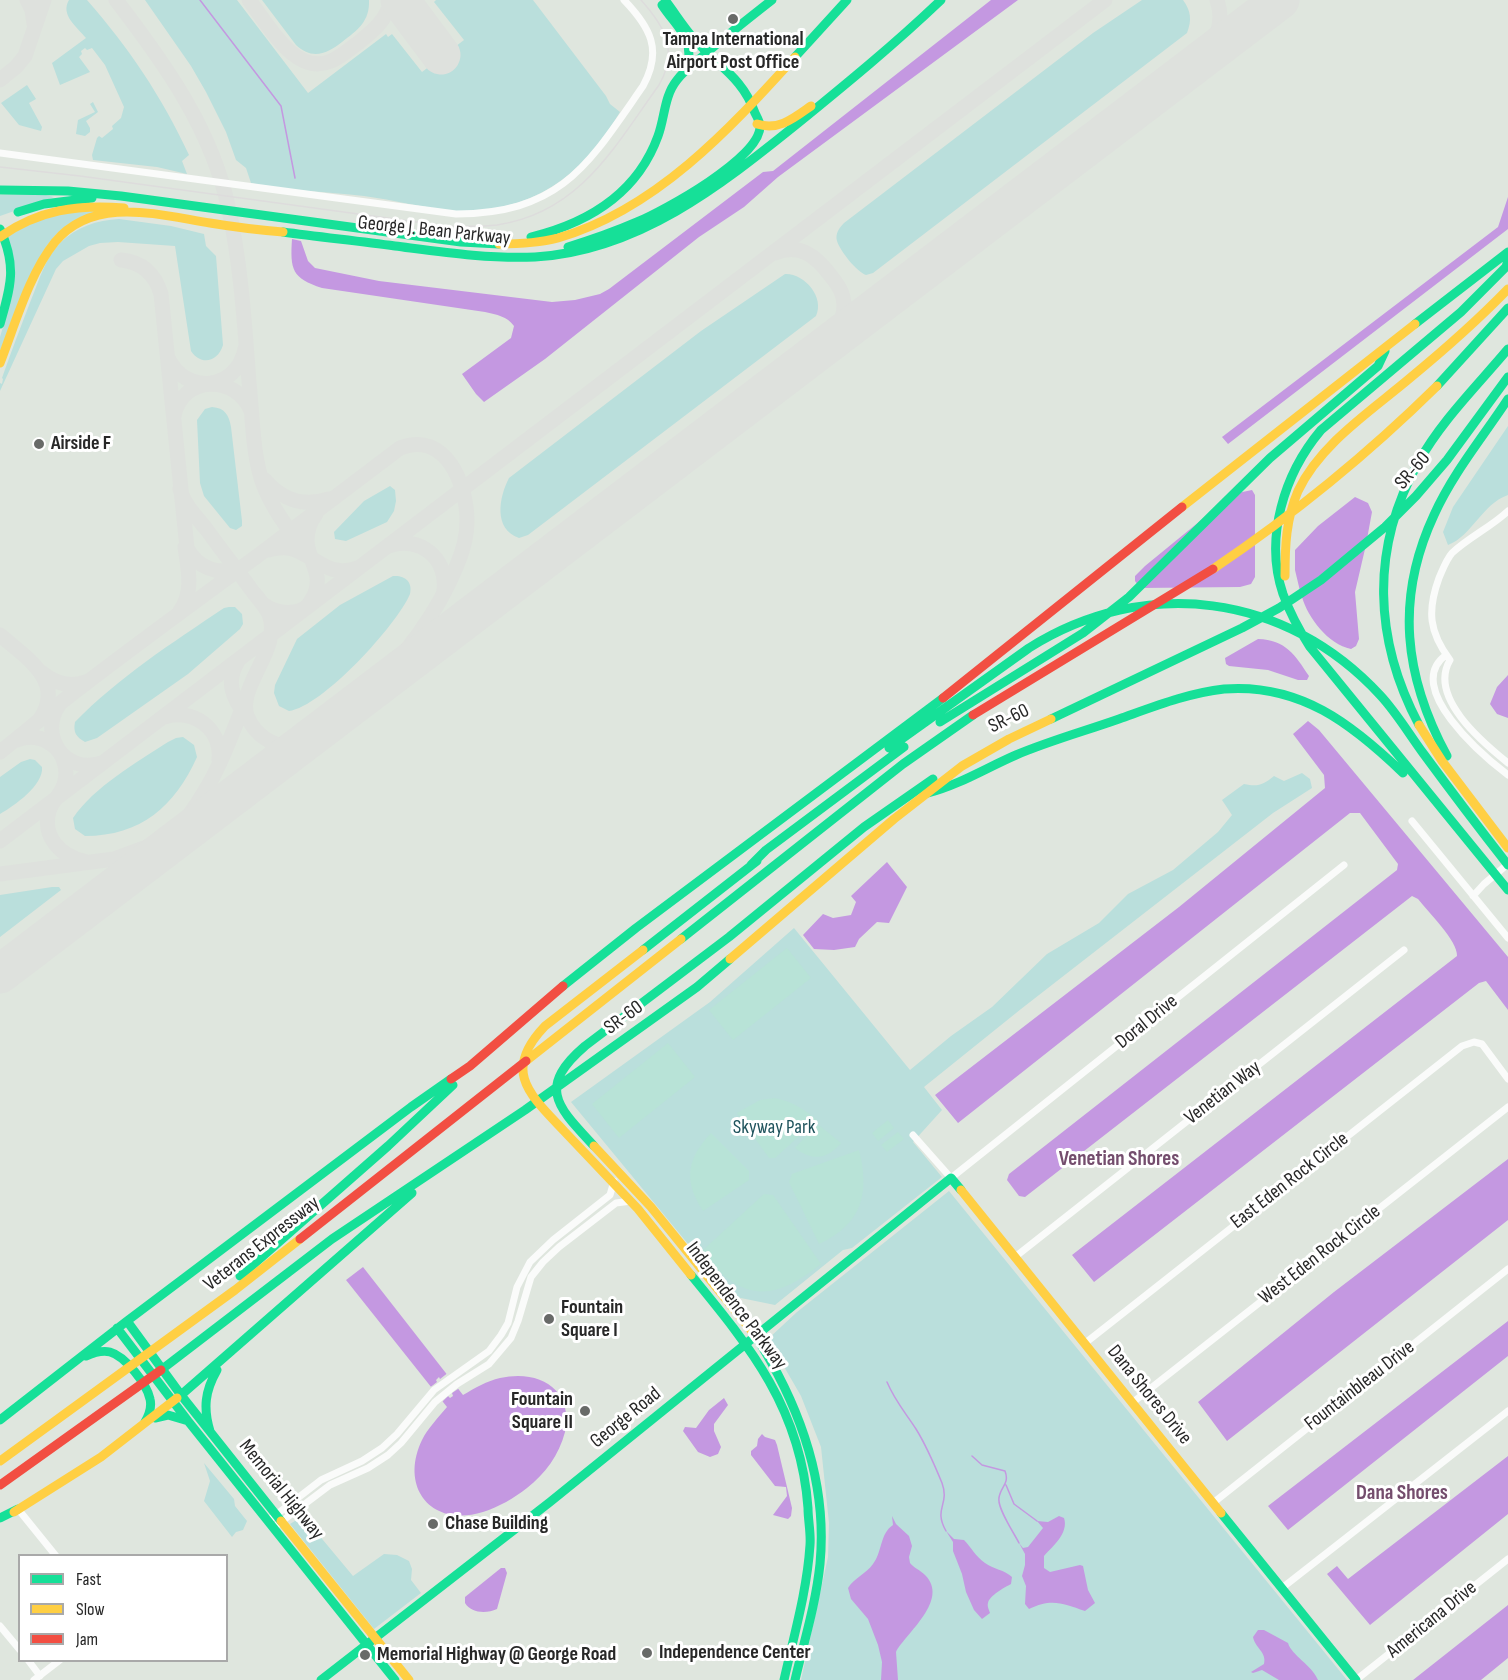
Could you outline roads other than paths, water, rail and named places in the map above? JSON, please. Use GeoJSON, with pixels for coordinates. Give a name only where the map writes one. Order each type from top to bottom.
{"type":"FeatureCollection","features":[{"type":"Feature","properties":{"kind":"main road"},"geometry":{"type":"LineString","coordinates":[[660,0],[692,51],[686,70]]}},
{"type":"Feature","properties":{"kind":"main road"},"geometry":{"type":"LineString","coordinates":[[665,0],[742,95],[752,119],[760,126],[769,128],[788,122],[872,63]]}},
{"type":"Feature","properties":{"kind":"main road"},"geometry":{"type":"LineString","coordinates":[[461,242],[513,240],[560,229],[584,219],[618,197],[632,184],[658,137],[673,85],[706,52],[772,0]]}},
{"type":"Feature","properties":{"kind":"main road","name":"George J. Bean Parkway"},"geometry":{"type":"LineString","coordinates":[[0,190],[68,191],[121,196],[461,242],[487,244],[537,241],[558,237],[604,221],[648,195],[707,147],[762,93],[847,0]]}},
{"type":"Feature","properties":{"kind":"main road","name":"George J. Bean Parkway"},"geometry":{"type":"LineString","coordinates":[[0,363],[41,264],[50,248],[61,236],[86,219],[101,214],[130,212],[159,215],[465,255],[519,258],[547,256],[592,248],[644,230],[719,185],[775,142],[872,63],[941,0]]}},
{"type":"Feature","properties":{"kind":"main road"},"geometry":{"type":"LineString","coordinates":[[519,258],[591,241],[650,218],[732,164],[751,146],[760,126]]}},
{"type":"Feature","properties":{"kind":"main road"},"geometry":{"type":"LineString","coordinates":[[18,212],[44,204],[69,200],[121,196]]}},
{"type":"Feature","properties":{"kind":"main road"},"geometry":{"type":"LineString","coordinates":[[0,237],[24,221],[62,208],[87,205],[106,206],[159,215]]}},
{"type":"Feature","properties":{"kind":"main road"},"geometry":{"type":"LineString","coordinates":[[0,229],[11,258],[13,282],[0,324]]}},
{"type":"Feature","properties":{"kind":"main road"},"geometry":{"type":"LineString","coordinates":[[197,1316],[412,1125],[470,1066],[558,990],[636,928],[956,688],[1275,433],[1508,252]]}},
{"type":"Feature","properties":{"kind":"main road"},"geometry":{"type":"LineString","coordinates":[[1505,887],[1320,660],[1294,621],[1280,588],[1274,545],[1282,501],[1304,452],[1322,430],[1461,312],[1506,267],[1508,260]]}},
{"type":"Feature","properties":{"kind":"main road"},"geometry":{"type":"LineString","coordinates":[[1294,621],[1285,577],[1284,540],[1294,501],[1307,474],[1337,439],[1458,338],[1508,289]]}},
{"type":"Feature","properties":{"kind":"main road","name":"SR-60"},"geometry":{"type":"LineString","coordinates":[[542,1049],[903,765],[1000,698],[1128,622],[1224,561],[1306,501],[1358,460],[1400,422],[1463,359],[1508,308]]}},
{"type":"Feature","properties":{"kind":"main road"},"geometry":{"type":"LineString","coordinates":[[751,865],[766,850],[910,743],[1083,633],[1129,597],[1270,458],[1378,366],[1387,348]]}},
{"type":"Feature","properties":{"kind":"main road"},"geometry":{"type":"LineString","coordinates":[[1508,349],[1427,450],[1406,485],[1387,538],[1382,598],[1389,651],[1414,717],[1437,755],[1508,848]]}},
{"type":"Feature","properties":{"kind":"main road","name":"SR-60"},"geometry":{"type":"LineString","coordinates":[[525,1110],[713,975],[924,794],[978,755],[1242,628],[1279,608],[1327,576],[1385,527],[1416,496],[1447,460],[1508,377]]}},
{"type":"Feature","properties":{"kind":"main road"},"geometry":{"type":"LineString","coordinates":[[1508,399],[1444,495],[1425,533],[1413,575],[1408,614],[1412,664],[1419,694],[1430,723],[1451,762],[1508,843]]}},
{"type":"Feature","properties":{"kind":"main road"},"geometry":{"type":"LineString","coordinates":[[827,786],[906,737],[1029,648],[1056,632],[1094,616],[1140,605],[1191,602],[1228,607],[1283,623],[1331,651],[1365,678],[1506,863]]}},
{"type":"Feature","properties":{"kind":"main road"},"geometry":{"type":"LineString","coordinates":[[924,794],[944,790],[994,764],[1019,754],[1190,694],[1220,688],[1247,688],[1300,699],[1322,709],[1374,746],[1435,803]]}},
{"type":"Feature","properties":{"kind":"main road","name":"Independence Parkway"},"geometry":{"type":"LineString","coordinates":[[795,1680],[815,1594],[820,1563],[821,1522],[818,1486],[808,1441],[794,1404],[779,1373],[754,1335],[651,1208],[564,1114],[556,1095],[559,1076],[566,1063],[585,1046],[729,937],[864,827],[915,789],[978,755]]}},
{"type":"Feature","properties":{"kind":"main road"},"geometry":{"type":"LineString","coordinates":[[751,865],[844,799],[903,765]]}},
{"type":"Feature","properties":{"kind":"main road","name":"Independence Parkway"},"geometry":{"type":"LineString","coordinates":[[751,865],[545,1026],[531,1040],[523,1065],[526,1085],[534,1098],[631,1201],[746,1342],[774,1387],[790,1423],[802,1462],[809,1503],[810,1543],[806,1579],[784,1680]]}},
{"type":"Feature","properties":{"kind":"main road","name":"Veterans Expressway"},"geometry":{"type":"LineString","coordinates":[[0,1461],[235,1290],[542,1049]]}},
{"type":"Feature","properties":{"kind":"main road"},"geometry":{"type":"LineString","coordinates":[[0,1420],[127,1321],[411,1107],[470,1066]]}},
{"type":"Feature","properties":{"kind":"main road","name":"Veterans Expressway"},"geometry":{"type":"LineString","coordinates":[[0,1485],[132,1392],[332,1239],[525,1110]]}},
{"type":"Feature","properties":{"kind":"main road"},"geometry":{"type":"LineString","coordinates":[[0,1519],[101,1457],[181,1395],[377,1226],[426,1176]]}},
{"type":"Feature","properties":{"kind":"main road","name":"George Road"},"geometry":{"type":"LineString","coordinates":[[321,1680],[550,1502],[951,1178]]}},
{"type":"Feature","properties":{"kind":"main road","name":"Dana Shores Drive"},"geometry":{"type":"LineString","coordinates":[[951,1178],[1356,1680]]}},
{"type":"Feature","properties":{"kind":"main road","name":"Memorial Highway"},"geometry":{"type":"LineString","coordinates":[[127,1321],[181,1395],[409,1680]]}},
{"type":"Feature","properties":{"kind":"main road","name":"Memorial Highway"},"geometry":{"type":"LineString","coordinates":[[117,1329],[394,1680]]}},
{"type":"Feature","properties":{"kind":"main road"},"geometry":{"type":"LineString","coordinates":[[80,1358],[105,1351],[123,1358],[150,1394],[151,1404],[147,1422]]}},
{"type":"Feature","properties":{"kind":"main road"},"geometry":{"type":"LineString","coordinates":[[210,1431],[204,1410],[204,1395],[209,1382],[226,1357]]}},
{"type":"Feature","properties":{"kind":"main road"},"geometry":{"type":"LineString","coordinates":[[147,1422],[168,1415],[188,1421]]}},
{"type":"Feature","properties":{"kind":"street"},"geometry":{"type":"LineString","coordinates":[[0,153],[456,214],[504,211],[528,204],[573,176],[597,152],[643,86],[653,59],[651,36],[640,16],[624,0]]}},
{"type":"Feature","properties":{"kind":"street"},"geometry":{"type":"LineString","coordinates":[[1508,511],[1456,550],[1444,565],[1433,594],[1431,614],[1433,628],[1448,658],[1444,681],[1448,696],[1476,735],[1508,763]]}},
{"type":"Feature","properties":{"kind":"street"},"geometry":{"type":"LineString","coordinates":[[1448,658],[1439,662],[1434,677],[1439,701],[1455,725],[1476,748],[1508,775]]}},
{"type":"Feature","properties":{"kind":"street"},"geometry":{"type":"LineString","coordinates":[[1412,821],[1508,938]]}},
{"type":"Feature","properties":{"kind":"street"},"geometry":{"type":"LineString","coordinates":[[1473,896],[1506,863]]}},
{"type":"Feature","properties":{"kind":"street","name":"Doral Drive"},"geometry":{"type":"LineString","coordinates":[[951,1178],[1344,865]]}},
{"type":"Feature","properties":{"kind":"street"},"geometry":{"type":"LineString","coordinates":[[1473,896],[1508,870]]}},
{"type":"Feature","properties":{"kind":"street","name":"Venetian Way"},"geometry":{"type":"LineString","coordinates":[[1015,1257],[1404,950]]}},
{"type":"Feature","properties":{"kind":"street","name":"East Eden Rock Circle"},"geometry":{"type":"LineString","coordinates":[[1084,1344],[1462,1046],[1474,1042],[1482,1044],[1508,1078]]}},
{"type":"Feature","properties":{"kind":"street","name":"West Eden Rock Circle"},"geometry":{"type":"LineString","coordinates":[[1132,1403],[1508,1107]]}},
{"type":"Feature","properties":{"kind":"street","name":"Dana Shores Drive"},"geometry":{"type":"LineString","coordinates":[[913,1135],[951,1178]]}},
{"type":"Feature","properties":{"kind":"street"},"geometry":{"type":"LineString","coordinates":[[270,1525],[326,1477],[378,1451],[397,1434],[428,1396],[483,1356],[498,1341],[508,1323],[519,1281],[530,1262],[553,1240],[610,1195],[614,1182]]}},
{"type":"Feature","properties":{"kind":"street"},"geometry":{"type":"LineString","coordinates":[[280,1517],[324,1489],[368,1468],[388,1455],[435,1402],[461,1381],[483,1368],[504,1347],[515,1329],[531,1277],[543,1262],[616,1203],[631,1201]]}},
{"type":"Feature","properties":{"kind":"street","name":"Fountainbleau Drive"},"geometry":{"type":"LineString","coordinates":[[1213,1503],[1508,1269]]}},
{"type":"Feature","properties":{"kind":"street"},"geometry":{"type":"LineString","coordinates":[[1281,1588],[1508,1411]]}},
{"type":"Feature","properties":{"kind":"street"},"geometry":{"type":"LineString","coordinates":[[18,1509],[54,1554]]}},
{"type":"Feature","properties":{"kind":"street","name":"Americana Drive"},"geometry":{"type":"LineString","coordinates":[[1356,1680],[1508,1559]]}},
{"type":"Feature","properties":{"kind":"street"},"geometry":{"type":"LineString","coordinates":[[0,1626],[18,1648]]}},
{"type":"Feature","properties":{"kind":"street"},"geometry":{"type":"LineString","coordinates":[[29,1662],[37,1678],[57,1662]]}},
{"type":"Feature","properties":{"kind":"waterway"},"geometry":{"type":"LineString","coordinates":[[200,0],[281,106],[295,178]]}},
{"type":"Feature","properties":{"kind":"waterway"},"geometry":{"type":"LineString","coordinates":[[887,1382],[916,1429],[942,1483],[944,1497],[941,1517],[946,1531]]}},
{"type":"Feature","properties":{"kind":"waterway"},"geometry":{"type":"LineString","coordinates":[[972,1456],[982,1465],[1005,1471],[1006,1482],[999,1502],[1019,1543]]}},
{"type":"Feature","properties":{"kind":"waterway"},"geometry":{"type":"LineString","coordinates":[[1006,1485],[1014,1504],[1037,1521]]}},
{"type":"Feature","properties":{"kind":"tram line"},"geometry":{"type":"LineString","coordinates":[[0,167],[446,226],[497,225],[526,218],[551,207],[573,192],[593,173],[627,131],[659,85],[668,61],[666,40],[657,20],[641,0]]}},
{"type":"Feature","properties":{"kind":"place","name":"Tampa International Airport Post Office"},"geometry":{"type":"Point","coordinates":[733,19]}},
{"type":"Feature","properties":{"kind":"place","name":"Airside F"},"geometry":{"type":"Point","coordinates":[39,444]}},
{"type":"Feature","properties":{"kind":"place","name":"Fountain Square I"},"geometry":{"type":"Point","coordinates":[549,1319]}},
{"type":"Feature","properties":{"kind":"place","name":"Fountain Square II"},"geometry":{"type":"Point","coordinates":[585,1411]}},
{"type":"Feature","properties":{"kind":"place","name":"Chase Building"},"geometry":{"type":"Point","coordinates":[433,1524]}},
{"type":"Feature","properties":{"kind":"place","name":"Independence Center"},"geometry":{"type":"Point","coordinates":[647,1653]}},
{"type":"Feature","properties":{"kind":"place","name":"Memorial Highway @ George Road"},"geometry":{"type":"Point","coordinates":[365,1655]}},
{"type":"Feature","properties":{"kind":"district","name":"Venetian Shores"},"geometry":{"type":"Point","coordinates":[1119,1160]}},
{"type":"Feature","properties":{"kind":"district","name":"Dana Shores"},"geometry":{"type":"Point","coordinates":[1402,1494]}},
{"type":"Feature","properties":{"kind":"park label","name":"Skyway Park"},"geometry":{"type":"Point","coordinates":[774,1128]}}]}
